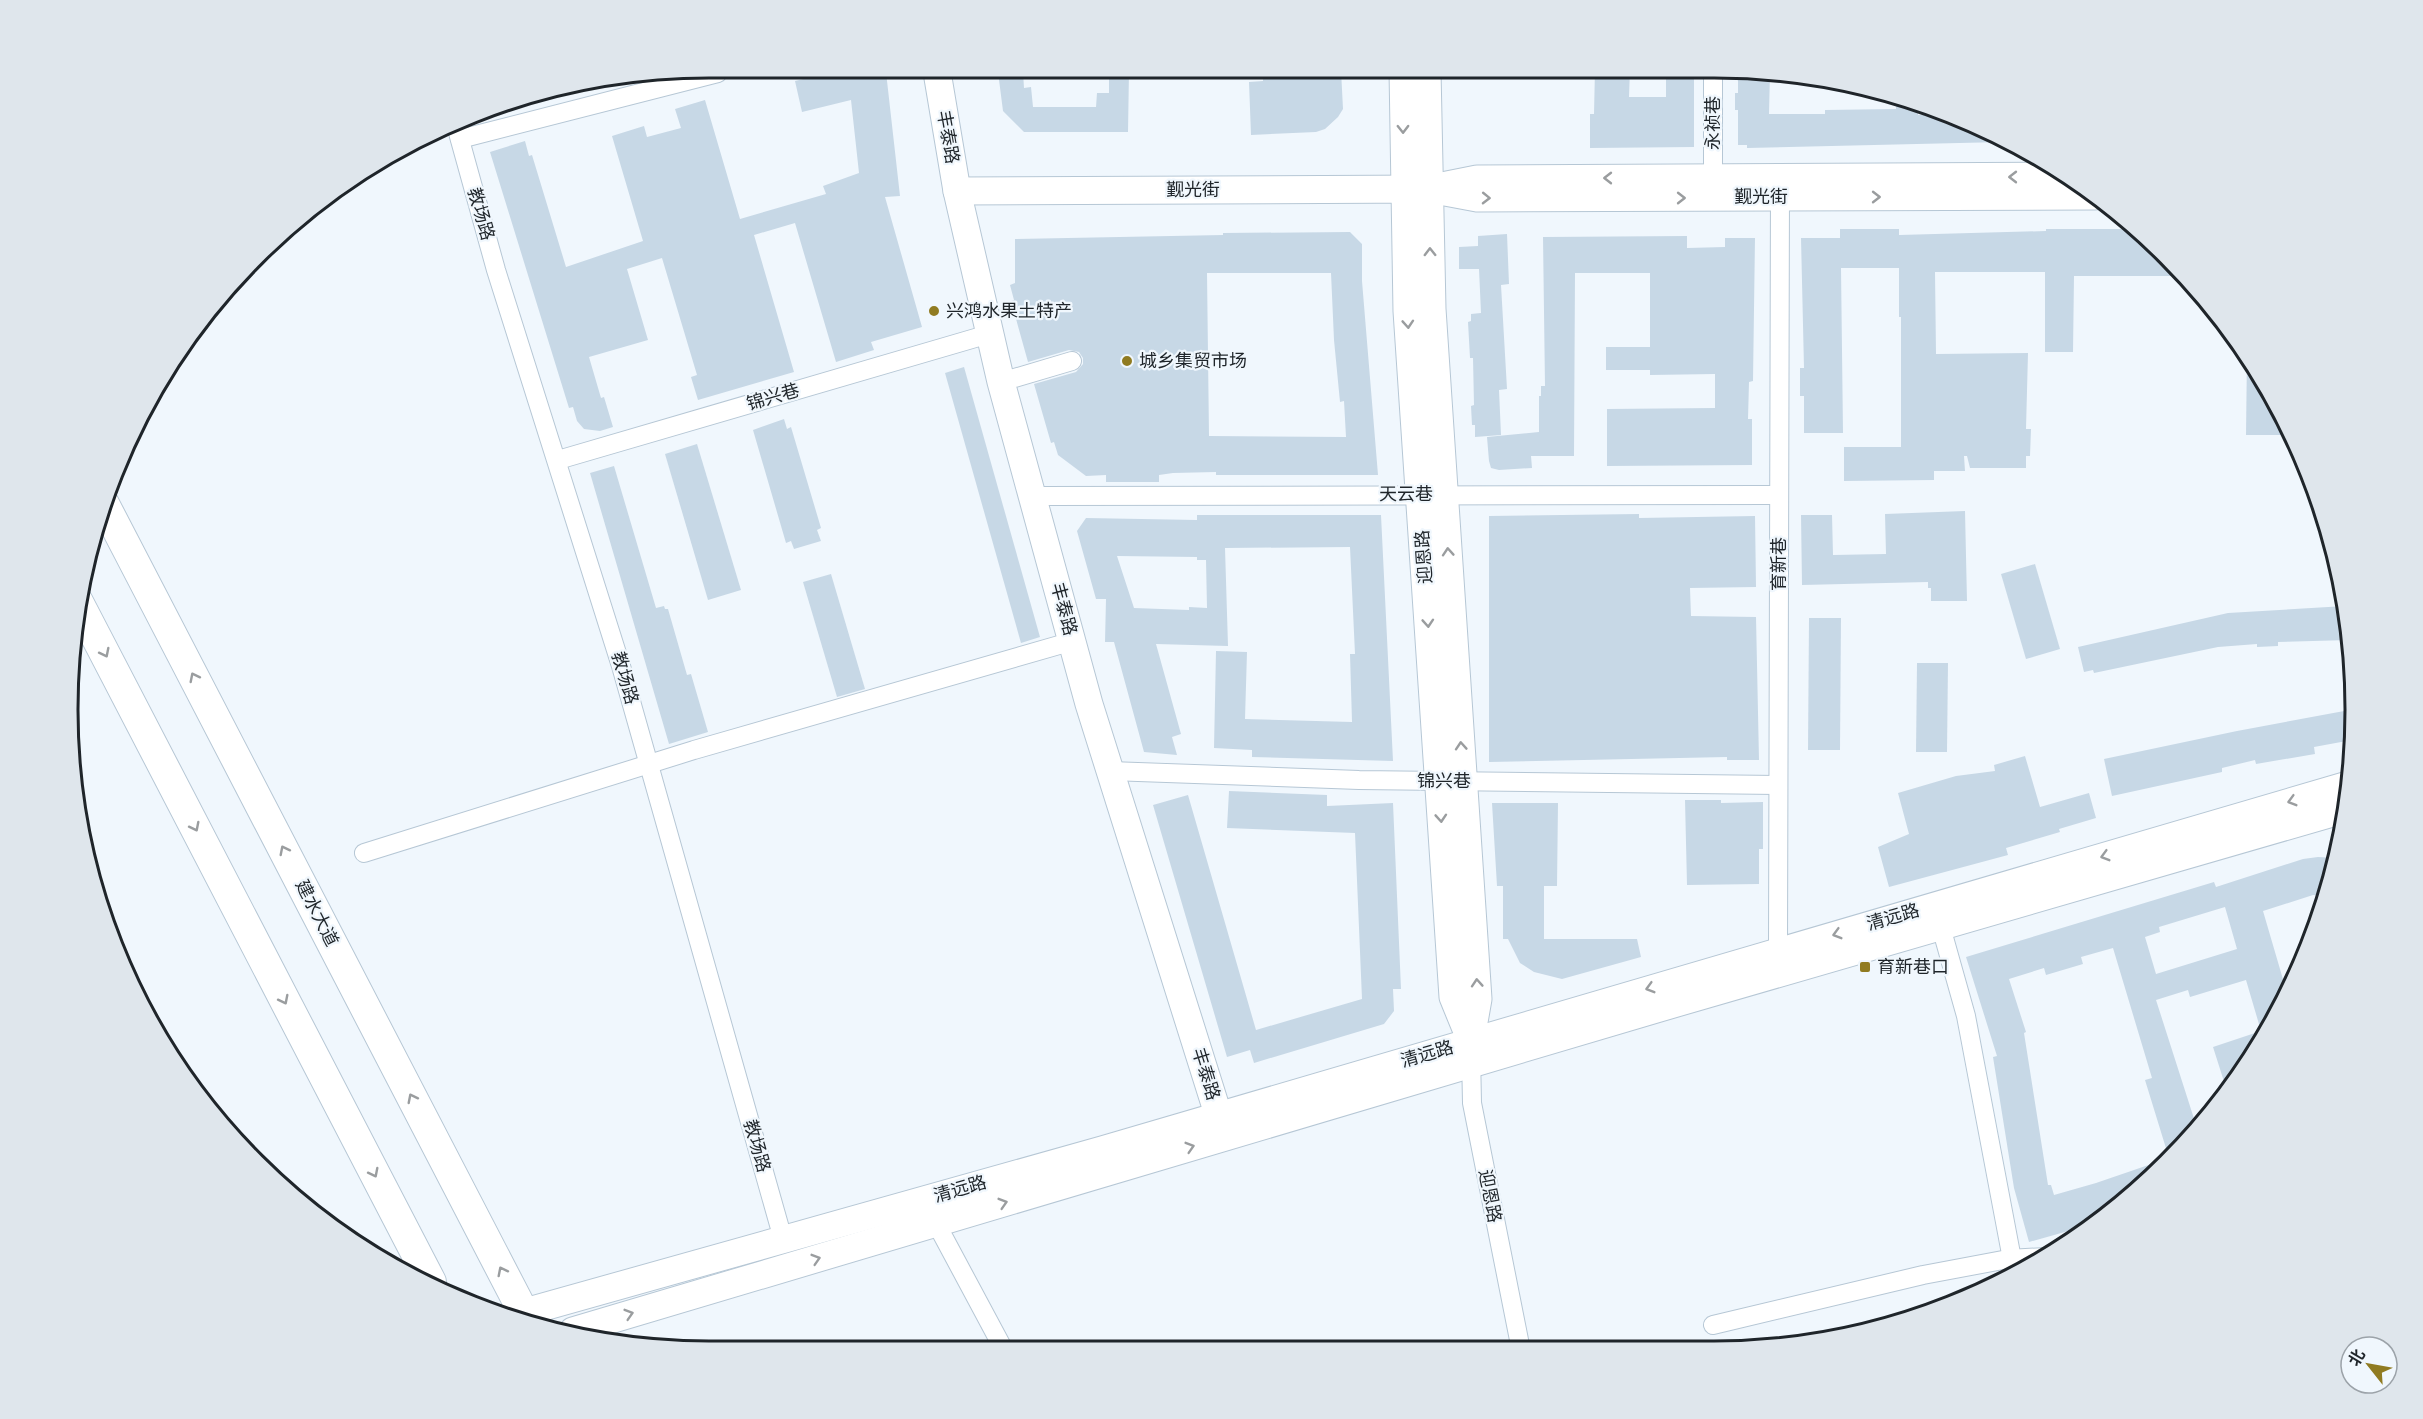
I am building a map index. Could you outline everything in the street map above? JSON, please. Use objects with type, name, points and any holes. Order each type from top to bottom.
[{"type":"main road","name":"建水大道","points":[[110,515],[515,1310]]},
{"type":"main road","points":[[85,615],[427,1274]]},
{"type":"street","points":[[461,129],[693,78]]},
{"type":"street","name":"丰泰路","points":[[938,78],[957,191],[1001,382],[1110,771],[1222,1126]]},
{"type":"street","name":"迎恩路","points":[[1403,78],[1432,309],[1432,494],[1451,781],[1478,999],[1471,1052],[1472,1103],[1519,1341]]},
{"type":"street","name":"迎恩路","points":[[1417,189],[1426,78]]},
{"type":"street","name":"永祯巷","points":[[1713,78],[1713,178]]},
{"type":"street","name":"教场路","points":[[457,131],[496,270],[618,654],[783,1239]]},
{"type":"street","name":"觐光街","points":[[957,191],[1417,189],[1478,198],[1780,187],[2045,173]]},
{"type":"street","name":"觐光街","points":[[1417,189],[1477,179],[1713,178],[1780,187],[2080,196]]},
{"type":"street","name":"育新巷","points":[[1778,951],[1780,187]]},
{"type":"street","name":"锦兴巷","points":[[558,460],[989,334]]},
{"type":"street","points":[[1001,382],[1072,361]]},
{"type":"street","name":"天云巷","points":[[1033,496],[1779,495]]},
{"type":"street","points":[[364,853],[649,765],[1073,641]]},
{"type":"street","name":"锦兴巷","points":[[1110,771],[1451,781],[1778,785]]},
{"type":"street","name":"清远路","points":[[1471,1052],[1778,951],[2340,787]]},
{"type":"street","name":"清远路","points":[[529,1314],[783,1239],[1222,1126],[1471,1052],[1941,927],[2337,812]]},
{"type":"street","points":[[1941,927],[1966,1016],[2012,1259]]},
{"type":"street","name":"清远路","points":[[583,1328],[936,1223],[1222,1126]]},
{"type":"street","points":[[936,1223],[999,1341]]},
{"type":"street","points":[[1713,1325],[1923,1275],[2025,1258]]},
{"type":"building","points":[[808,78],[887,78],[900,196],[885,197],[922,327],[871,342],[874,350],[836,362],[795,223],[754,235],[794,372],[698,400],[691,377],[697,375],[662,258],[627,269],[648,340],[589,357],[601,398],[604,397],[613,427],[600,431],[584,429],[577,421],[573,407],[569,408],[490,152],[525,141],[529,156],[532,155],[566,267],[643,241],[612,136],[644,126],[647,137],[681,128],[675,109],[705,100],[740,219],[826,194],[823,186],[859,173],[851,100],[802,112],[795,81]]},
{"type":"building","points":[[999,78],[1023,78],[1024,88],[1031,87],[1033,107],[1096,107],[1097,93],[1109,93],[1109,78],[1129,78],[1128,132],[1024,132],[1003,111]]},
{"type":"building","points":[[1263,78],[1341,78],[1343,109],[1325,129],[1316,132],[1251,135],[1249,82],[1263,81]]},
{"type":"building","points":[[1595,78],[1630,78],[1629,97],[1666,97],[1666,78],[1694,78],[1694,147],[1590,148],[1590,114],[1594,114]]},
{"type":"building","points":[[1738,79],[1770,80],[1769,114],[1825,114],[1825,110],[1896,109],[1896,106],[1955,126],[1991,142],[1747,148],[1747,145],[1738,145],[1738,110],[1735,110],[1735,93],[1738,93]]},
{"type":"building","points":[[1840,229],[1899,229],[1899,235],[2046,231],[2046,229],[2123,229],[2172,276],[2074,276],[2073,352],[2045,352],[2045,272],[1935,272],[1936,354],[2028,353],[2026,429],[2031,429],[2030,456],[2026,456],[2026,468],[1970,468],[1967,456],[1964,456],[1965,471],[1934,471],[1934,480],[1844,481],[1844,447],[1901,447],[1901,317],[1899,317],[1899,268],[1841,268],[1843,433],[1804,433],[1804,396],[1800,396],[1800,368],[1804,368],[1801,238],[1840,238]]},
{"type":"building","points":[[1350,232],[1362,244],[1362,281],[1378,475],[1173,473],[1159,475],[1159,482],[1106,482],[1106,475],[1086,476],[1058,455],[1054,442],[1051,443],[1034,384],[1076,372],[1083,364],[1083,358],[1079,352],[1069,350],[1028,362],[1011,301],[1014,300],[1010,285],[1015,283],[1015,239],[1223,235],[1223,233]],"holes":[[[1207,273],[1331,273],[1334,340],[1340,402],[1344,401],[1346,437],[1209,436]]]},
{"type":"building","points":[[1507,234],[1509,284],[1501,285],[1507,389],[1499,390],[1501,435],[1475,437],[1471,406],[1474,405],[1473,358],[1470,358],[1468,322],[1471,321],[1471,314],[1481,313],[1479,269],[1459,269],[1459,247],[1478,246],[1478,236]]},
{"type":"building","points":[[1687,236],[1687,248],[1725,247],[1725,238],[1755,238],[1753,381],[1749,382],[1748,419],[1752,419],[1752,465],[1607,466],[1607,409],[1715,408],[1715,374],[1650,375],[1650,370],[1606,370],[1606,347],[1650,347],[1650,273],[1575,273],[1574,456],[1531,456],[1532,468],[1499,470],[1491,468],[1487,437],[1539,432],[1539,396],[1541,396],[1541,386],[1545,386],[1543,237]]},
{"type":"building","points":[[964,367],[1040,637],[1021,643],[945,373]]},
{"type":"building","points":[[2247,372],[2282,435],[2246,435]]},
{"type":"building","points":[[784,419],[787,429],[791,427],[821,528],[817,530],[821,541],[794,549],[791,541],[786,543],[753,430]]},
{"type":"building","points":[[697,444],[741,590],[708,600],[665,454]]},
{"type":"building","points":[[614,466],[656,608],[664,606],[668,609],[687,675],[691,674],[708,732],[669,744],[590,473]]},
{"type":"building","points":[[1965,511],[1967,601],[1931,601],[1931,588],[1928,588],[1928,582],[1802,585],[1801,515],[1832,515],[1833,555],[1886,554],[1885,514]]},
{"type":"building","points":[[1639,514],[1639,518],[1755,516],[1756,587],[1690,588],[1691,616],[1756,617],[1759,760],[1727,760],[1727,757],[1489,762],[1489,516]]},
{"type":"building","points":[[1197,515],[1381,515],[1393,761],[1252,757],[1252,750],[1214,748],[1216,651],[1247,652],[1245,719],[1352,722],[1350,654],[1355,654],[1350,547],[1225,548],[1228,646],[1156,644],[1181,734],[1172,737],[1177,755],[1144,752],[1114,642],[1105,642],[1106,599],[1096,599],[1077,531],[1086,518],[1197,520]],"holes":[[[1117,556],[1197,557],[1197,560],[1206,560],[1207,608],[1189,607],[1189,610],[1134,608]]]},
{"type":"building","points":[[2035,564],[2060,649],[2026,659],[2001,574]]},
{"type":"building","points":[[831,574],[865,689],[837,697],[803,582]]},
{"type":"building","points":[[2337,607],[2341,640],[2278,642],[2278,646],[2257,647],[2257,644],[2218,647],[2094,673],[2093,670],[2084,672],[2078,647],[2228,613]]},
{"type":"building","points":[[1809,618],[1841,618],[1840,750],[1808,750]]},
{"type":"building","points":[[1917,663],[1948,663],[1947,752],[1916,752]]},
{"type":"building","points":[[2345,711],[2344,741],[2314,747],[2315,754],[2256,764],[2255,760],[2222,768],[2222,772],[2112,796],[2104,759]]},
{"type":"building","points":[[2025,756],[2040,807],[2089,793],[2096,818],[2059,829],[2060,832],[2006,848],[2008,855],[1889,887],[1878,847],[1909,834],[1898,793],[1956,776],[1995,771],[1994,765]]},
{"type":"building","points":[[1229,791],[1327,795],[1327,806],[1393,803],[1401,989],[1393,989],[1394,1011],[1384,1024],[1254,1063],[1250,1050],[1227,1057],[1153,805],[1188,795],[1256,1030],[1362,999],[1355,833],[1227,828]]},
{"type":"building","points":[[1685,800],[1721,800],[1721,803],[1763,802],[1763,849],[1759,849],[1759,884],[1687,885]]},
{"type":"building","points":[[1492,803],[1558,803],[1557,886],[1544,886],[1544,939],[1637,939],[1641,957],[1562,979],[1534,972],[1520,963],[1508,939],[1503,939],[1503,886],[1497,886]]},
{"type":"building","points":[[2327,857],[2316,895],[2263,911],[2284,981],[2259,1026],[2246,980],[2190,997],[2188,990],[2156,1000],[2194,1119],[2166,1149],[2145,1080],[2152,1078],[2113,948],[2081,957],[2083,964],[2046,975],[2044,968],[2009,979],[2026,1032],[2024,1033],[2048,1185],[2051,1185],[2054,1195],[2151,1164],[2098,1211],[2071,1230],[2029,1242],[2014,1188],[1993,1057],[1997,1056],[1966,957],[2214,882],[2216,887],[2303,859]],"holes":[[[2225,907],[2237,949],[2156,974],[2145,937],[2160,932],[2159,927]]]},
{"type":"building","points":[[2255,1033],[2224,1081],[2213,1047]]},
{"type":"place","name":"兴鸿水果土特产","points":[[934,311]]},
{"type":"place","name":"城乡集贸市场","points":[[1127,361]]},
{"type":"place","name":"育新巷口","points":[[1865,967]]}]
